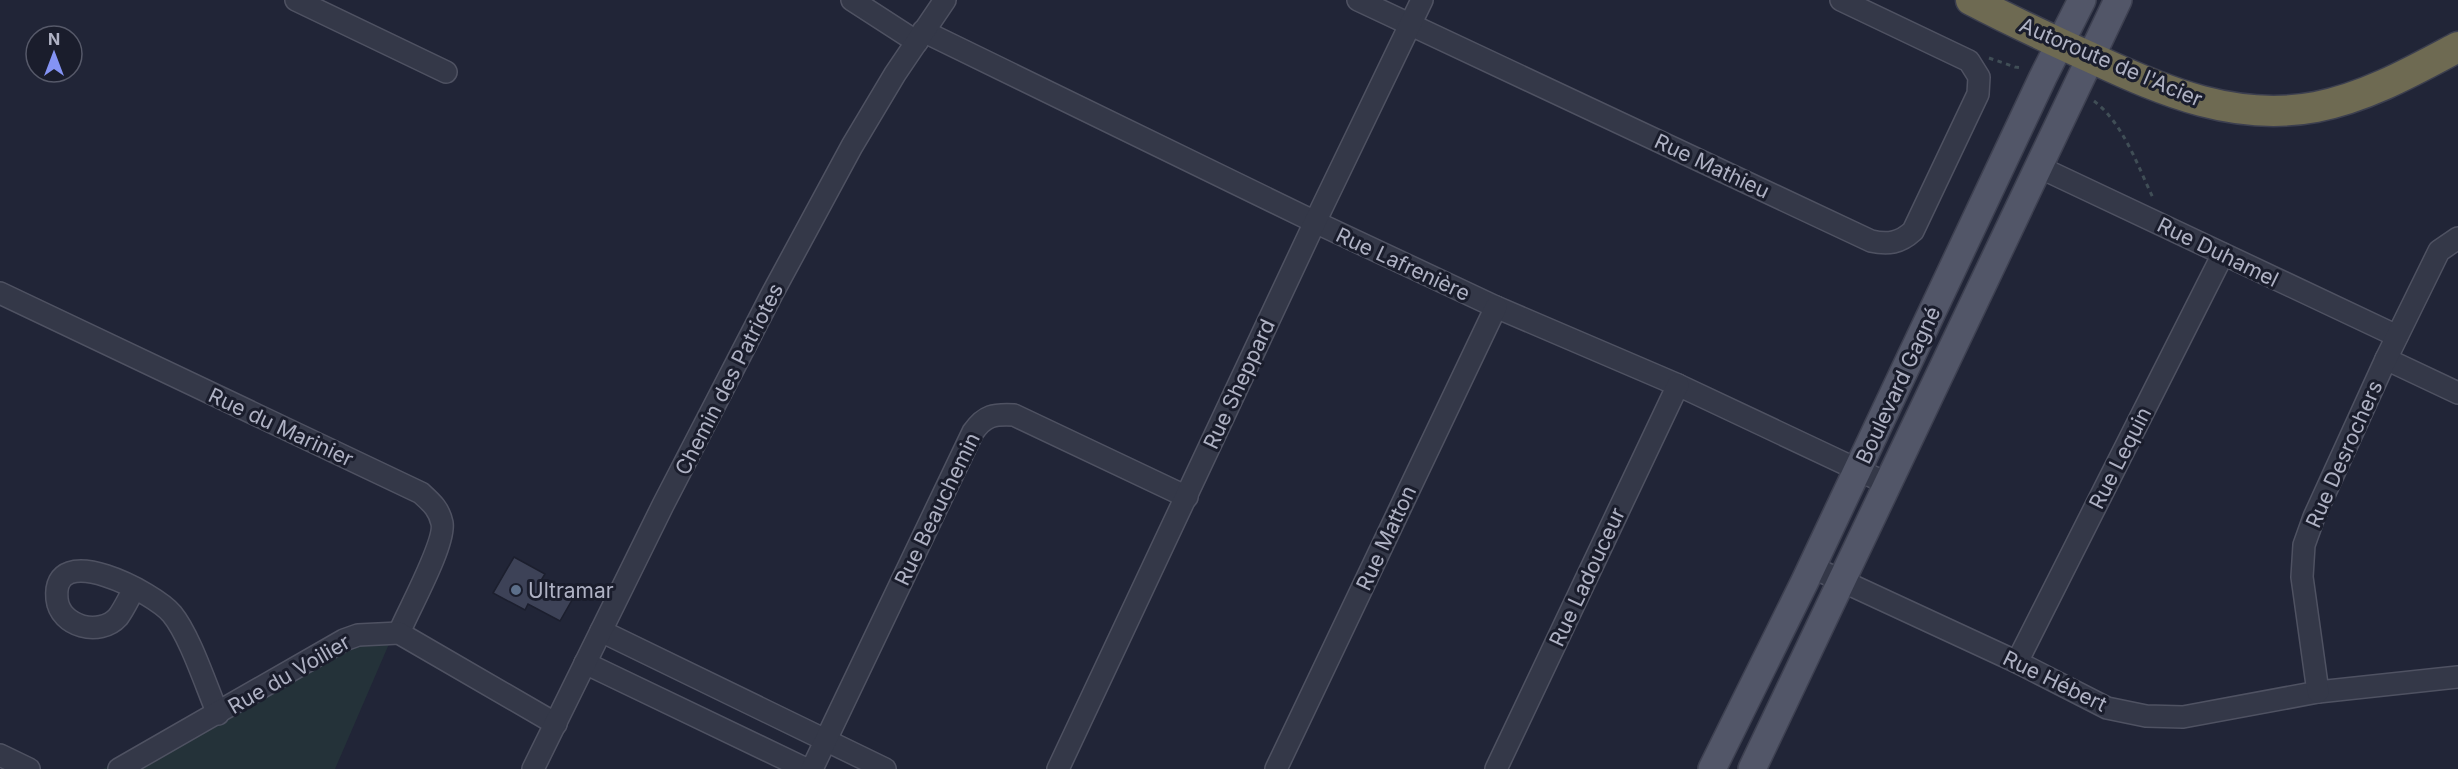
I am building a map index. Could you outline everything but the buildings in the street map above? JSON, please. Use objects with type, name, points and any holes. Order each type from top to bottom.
[{"type":"highway","name":"Autoroute de l'Acier","points":[[1971,0],[2090,58],[2190,99],[2234,110],[2279,111],[2316,107],[2359,95],[2458,47]]},
{"type":"main road","name":"Boulevard Gagné","points":[[1712,769],[1812,567],[2082,0]]},
{"type":"main road","name":"Boulevard Gagné","points":[[1752,769],[2118,0]]},
{"type":"street","points":[[296,0],[446,72]]},
{"type":"street","name":"Rue Lafrenière","points":[[852,0],[920,36],[1496,307],[1678,385],[1888,484]]},
{"type":"street","name":"Chemin des Patriotes","points":[[534,769],[668,495],[809,225],[852,146],[945,0]]},
{"type":"street","name":"Rue Mathieu","points":[[1358,0],[1861,236],[1880,243],[1898,242],[1913,231],[1978,94],[1979,77],[1969,61],[1841,0]]},
{"type":"street","name":"Rue Sheppard","points":[[1058,769],[1422,0]]},
{"type":"street","name":"Rue Duhamel","points":[[2039,168],[2397,336]]},
{"type":"street","name":"Rue Desrochers","points":[[2318,692],[2302,577],[2304,545],[2314,517],[2386,359],[2439,251],[2458,237]]},
{"type":"street","name":"Rue Lequin","points":[[2017,662],[2223,254]]},
{"type":"street","name":"Rue du Marinier","points":[[0,293],[422,494],[437,506],[443,526],[437,549],[399,633]]},
{"type":"street","name":"Rue Matton","points":[[1276,769],[1496,307]]},
{"type":"street","points":[[2386,359],[2458,393]]},
{"type":"street","name":"Rue Ladouceur","points":[[1496,769],[1678,385]]},
{"type":"street","name":"Rue Beauchemin","points":[[812,769],[973,432],[982,420],[998,414],[1014,415],[1187,497]]},
{"type":"street","name":"Rue Hébert","points":[[1812,567],[2017,662],[2107,708],[2146,716],[2183,717],[2318,692],[2458,677]]},
{"type":"street","points":[[134,589],[159,601],[172,613],[218,714]]},
{"type":"street","points":[[601,631],[885,769]]},
{"type":"street","points":[[399,633],[556,724]]},
{"type":"street","name":"Rue du Voilier","points":[[119,769],[344,640],[358,634],[399,633]]},
{"type":"street","points":[[585,663],[807,769]]},
{"type":"street","points":[[0,755],[29,769]]},
{"type":"path","points":[[1982,56],[2023,68]]},
{"type":"path","points":[[2095,101],[2116,125],[2157,206]]},
{"type":"shaded area","points":[[360,629],[395,630],[335,769],[103,769]]},
{"type":"place","name":"Ultramar","points":[[516,590]]}]
